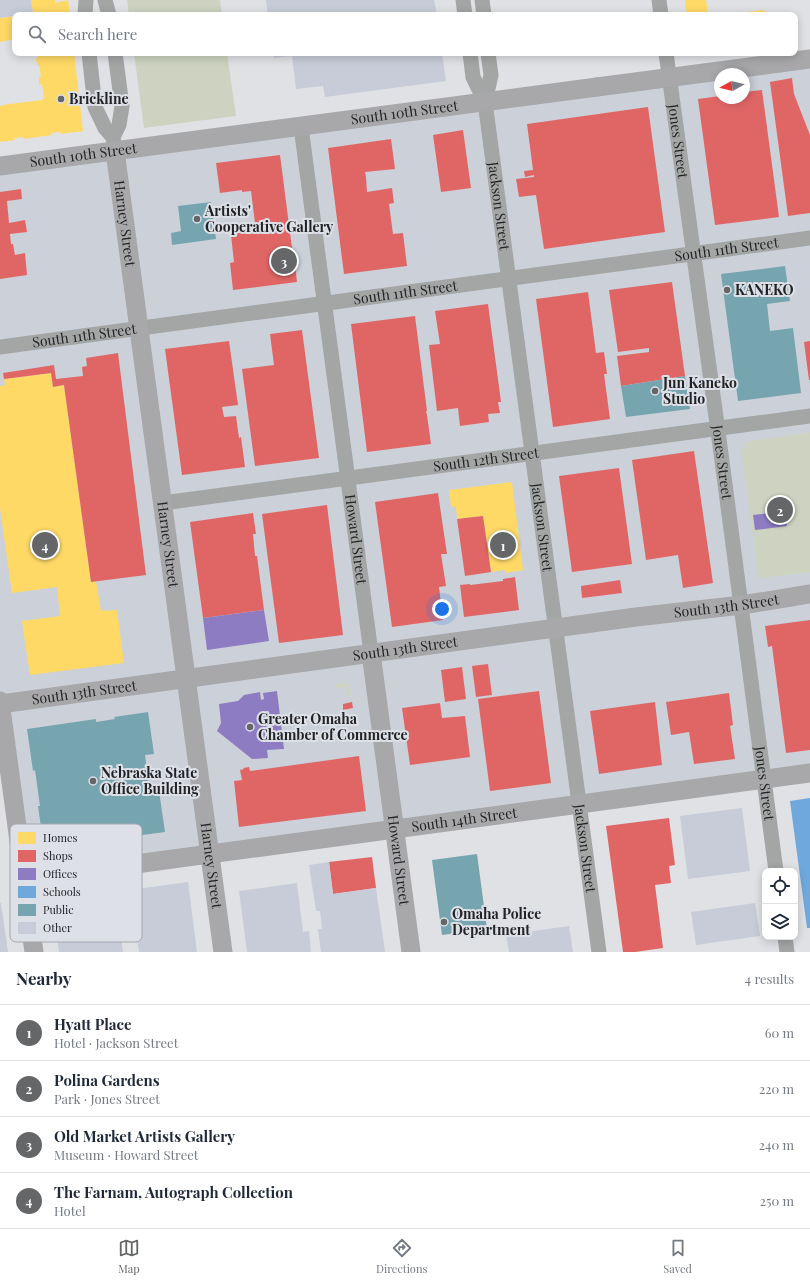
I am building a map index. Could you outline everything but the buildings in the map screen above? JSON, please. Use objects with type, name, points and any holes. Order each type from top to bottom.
[{"type":"main road","name":"South 10th Street","points":[[0,166],[114,144],[301,127],[810,59]]},
{"type":"main road","name":"Harney Street","points":[[114,144],[223,952]]},
{"type":"main road","name":"South 13th Street","points":[[0,703],[556,628],[742,605],[810,594]]},
{"type":"main road","name":"Howard Street","points":[[372,653],[411,952]]},
{"type":"main road","points":[[0,703],[16,824]]},
{"type":"main road","name":"South 14th Street","points":[[142,862],[810,773]]},
{"type":"main road","points":[[33,942],[34,952]]},
{"type":"street","points":[[85,12],[86,0]]},
{"type":"street","points":[[105,0],[108,12]]},
{"type":"street","points":[[463,0],[465,12]]},
{"type":"street","points":[[482,0],[484,12]]},
{"type":"street","points":[[659,0],[661,12]]},
{"type":"street","name":"Harney Street","points":[[89,56],[96,107],[114,144]]},
{"type":"street","name":"Harney Street","points":[[114,144],[122,106],[115,56]]},
{"type":"street","name":"Jackson Street","points":[[470,56],[473,77],[486,102]]},
{"type":"street","name":"Jackson Street","points":[[488,56],[491,75],[486,102],[599,952]]},
{"type":"street","name":"Jones Street","points":[[666,56],[742,605],[776,868]]},
{"type":"street","name":"Howard Street","points":[[301,127],[372,653]]},
{"type":"street","name":"South 11th Street","points":[[0,347],[810,238]]},
{"type":"street","name":"South 12th Street","points":[[163,503],[810,416]]},
{"type":"street","points":[[785,940],[787,952]]},
{"type":"shaded area","points":[[810,61],[810,773],[142,861],[142,824],[16,824],[0,701],[0,166],[714,73],[714,104],[750,104],[750,69]]},
{"type":"green space","points":[[127,0],[220,0],[222,12],[129,12]]},
{"type":"green space","points":[[134,56],[227,56],[236,116],[144,128]]},
{"type":"green space","points":[[810,432],[810,572],[759,578],[741,448],[745,448],[745,442]]},
{"type":"green space","points":[[348,683],[351,696],[347,696],[346,687],[336,688],[335,684]]},
{"type":"place","name":"Brickline","points":[[61,99]]},
{"type":"place","name":"Artists' Cooperative Gallery","points":[[197,219]]},
{"type":"place","name":"Old Market Artists Gallery","points":[[284,261]]},
{"type":"place","name":"KANEKO","points":[[727,290]]},
{"type":"place","name":"Jun Kaneko Studio","points":[[655,391]]},
{"type":"place","name":"Polina Gardens","points":[[780,510]]},
{"type":"place","name":"The Farnam, Autograph Collection","points":[[45,545]]},
{"type":"place","name":"Hyatt Place","points":[[503,545]]},
{"type":"place","name":"Greater Omaha Chamber of Commerce","points":[[250,727]]},
{"type":"place","name":"Nebraska State Office Building","points":[[93,781]]},
{"type":"place","name":"Omaha Police Department","points":[[444,922]]}]
